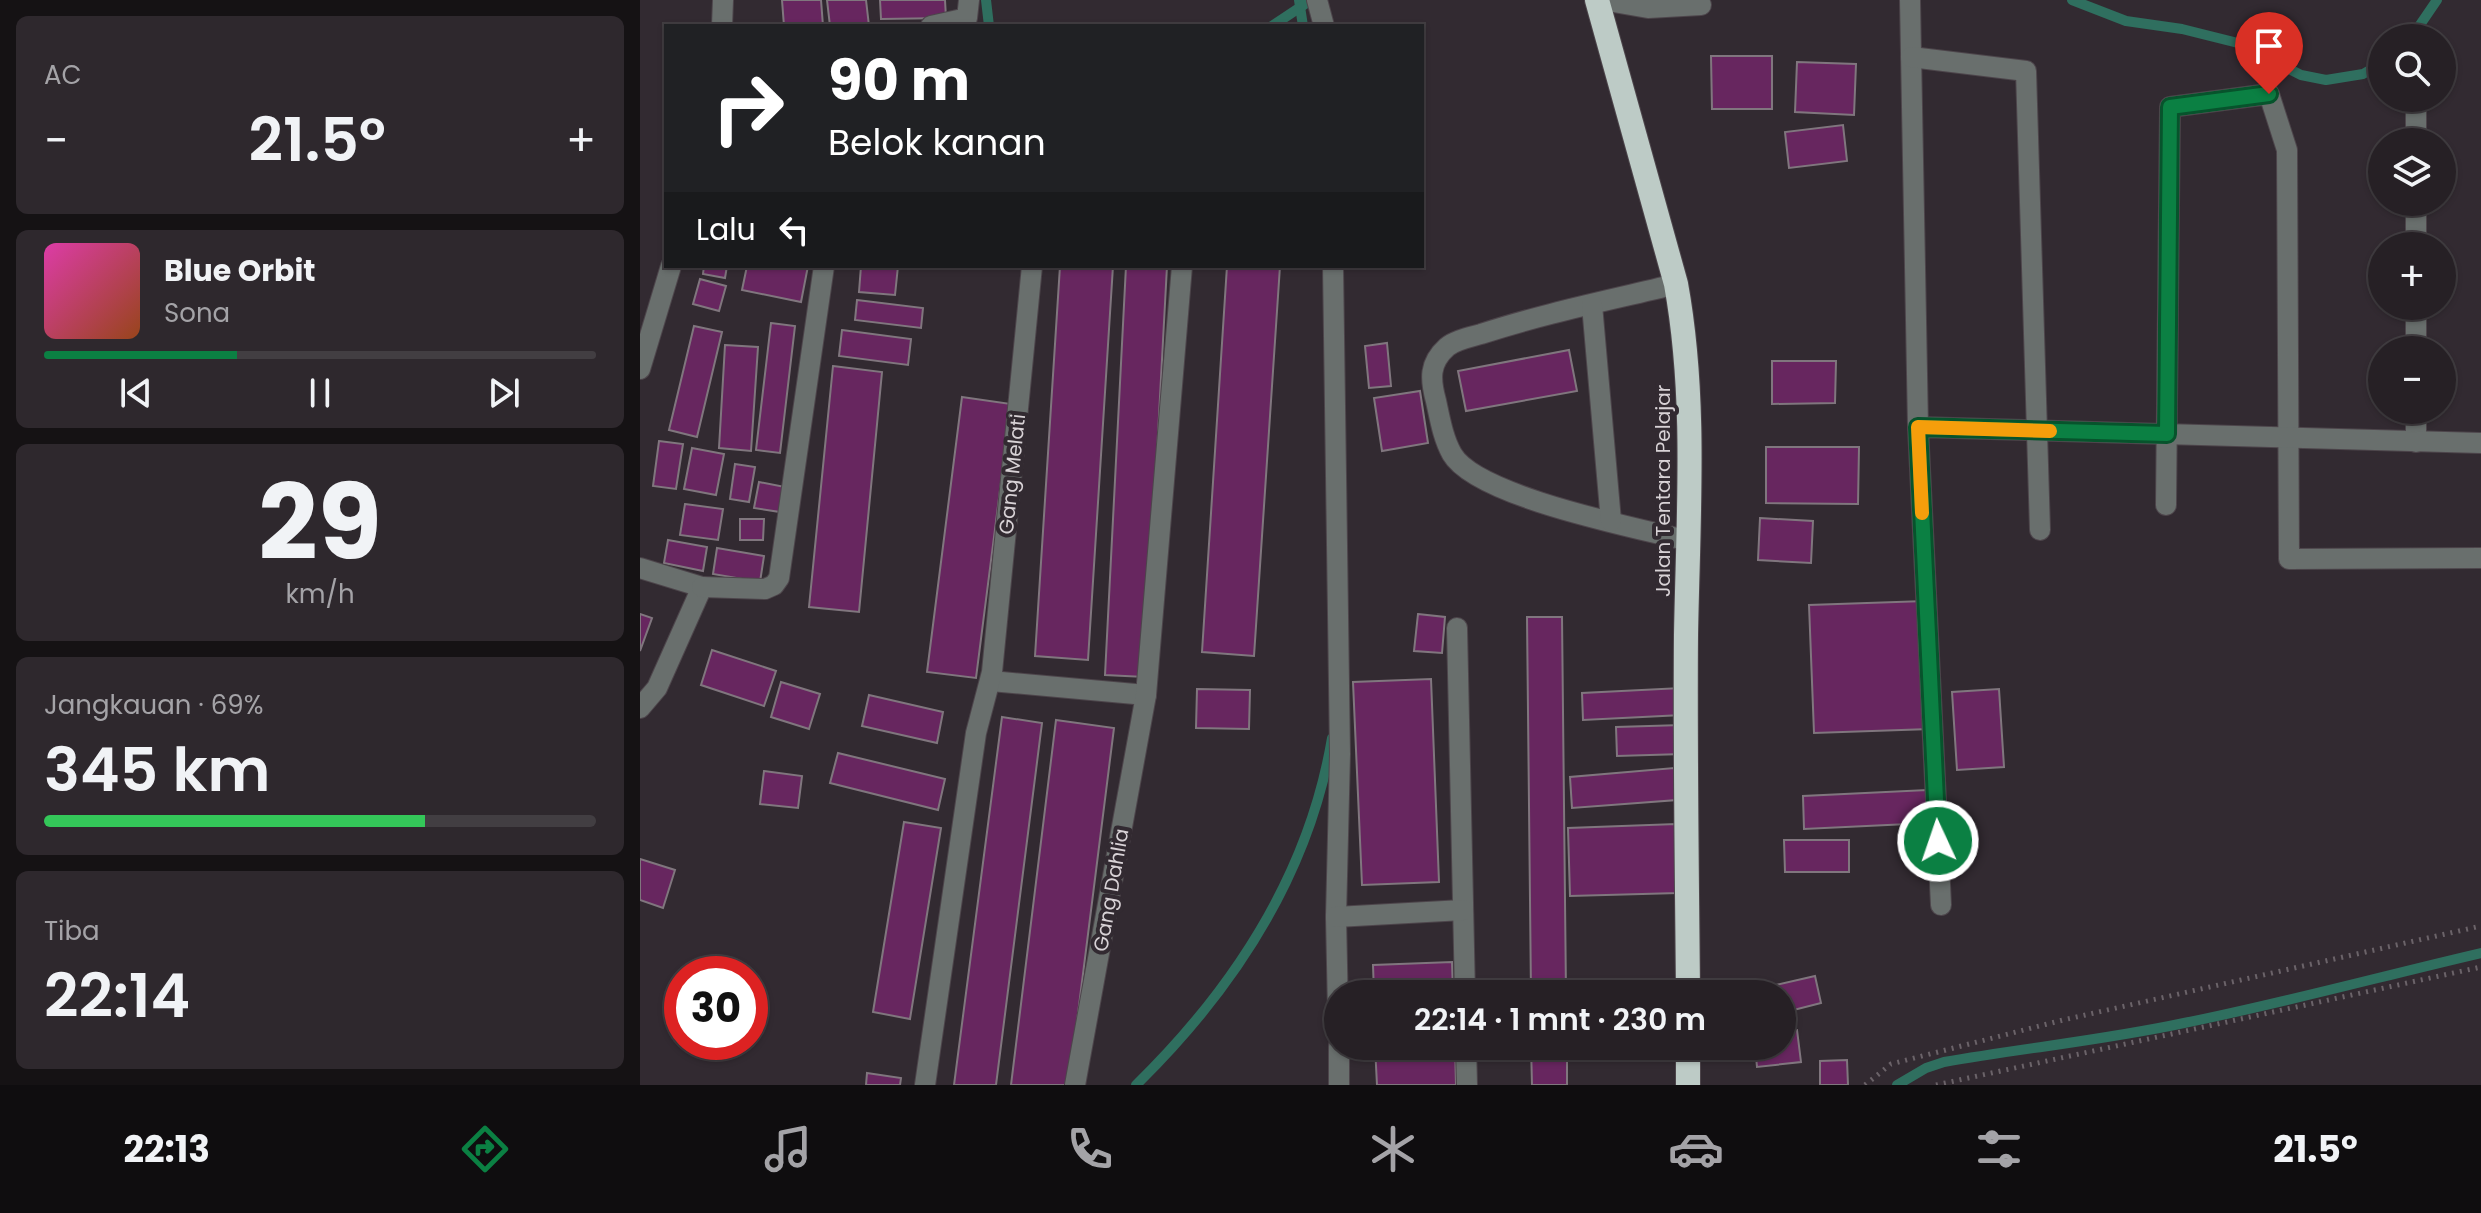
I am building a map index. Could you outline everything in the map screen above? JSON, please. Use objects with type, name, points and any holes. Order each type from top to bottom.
[{"type":"highway","name":"Jalan Tentara Pelajar","points":[[1599,0],[1676,284],[1684,328],[1689,541],[1686,636],[1688,980]]},
{"type":"highway","points":[[1688,1060],[1688,1085]]},
{"type":"street","points":[[722,24],[723,0]]},
{"type":"street","points":[[940,24],[967,18],[969,0]]},
{"type":"street","points":[[1317,0],[1323,24]]},
{"type":"street","points":[[1599,0],[1648,8],[1701,5]]},
{"type":"street","points":[[1910,0],[1918,427],[1941,905]]},
{"type":"street","points":[[1911,57],[2026,71],[2040,530]]},
{"type":"street","points":[[2166,505],[2170,107],[2269,94],[2287,150],[2286,438],[2289,559],[2481,558]]},
{"type":"street","points":[[640,369],[670,268]]},
{"type":"street","points":[[640,568],[702,587],[765,589],[774,585],[779,578],[824,268]]},
{"type":"street","name":"Gang Melati","points":[[925,1085],[976,733],[991,681],[1032,268]]},
{"type":"street","name":"Gang Dahlia","points":[[1075,1085],[1146,695],[1182,268]]},
{"type":"street","points":[[1333,268],[1340,754],[1337,980]]},
{"type":"street","points":[[1676,284],[1514,323],[1449,344],[1432,363],[1431,385],[1453,456],[1468,471],[1489,483],[1611,521],[1689,541]]},
{"type":"street","points":[[1592,305],[1611,521]]},
{"type":"street","points":[[2416,424],[2416,442]]},
{"type":"street","points":[[1918,427],[2481,443]]},
{"type":"street","points":[[640,708],[702,587]]},
{"type":"street","points":[[1457,628],[1465,980]]},
{"type":"street","points":[[991,681],[1146,695]]},
{"type":"street","points":[[1336,917],[1463,910]]},
{"type":"street","points":[[1339,1060],[1339,1085]]},
{"type":"street","points":[[1466,1060],[1467,1085]]},
{"type":"path","points":[[1865,1085],[1891,1064],[2063,1020],[2481,926]]},
{"type":"path","points":[[1936,1085],[2481,967]]},
{"type":"building","points":[[782,0],[821,0],[823,24],[784,24]]},
{"type":"building","points":[[827,0],[866,0],[869,24],[830,24]]},
{"type":"building","points":[[880,0],[945,0],[946,18],[881,19]]},
{"type":"building","points":[[1711,56],[1772,56],[1772,109],[1712,109]]},
{"type":"building","points":[[1797,62],[1856,64],[1854,115],[1795,112]]},
{"type":"building","points":[[1843,125],[1847,161],[1789,168],[1785,132]]},
{"type":"building","points":[[704,268],[727,268],[725,278],[703,274]]},
{"type":"building","points":[[747,268],[808,268],[801,302],[742,290]]},
{"type":"building","points":[[861,268],[898,268],[895,295],[859,292]]},
{"type":"building","points":[[1060,268],[1113,268],[1088,660],[1035,656]]},
{"type":"building","points":[[1126,268],[1167,268],[1145,677],[1105,675]]},
{"type":"building","points":[[1227,268],[1280,268],[1254,656],[1202,652]]},
{"type":"building","points":[[700,279],[726,286],[719,311],[693,304]]},
{"type":"building","points":[[857,300],[923,308],[921,328],[855,320]]},
{"type":"building","points":[[771,323],[795,326],[780,453],[756,450]]},
{"type":"building","points":[[694,326],[722,332],[697,437],[669,430]]},
{"type":"building","points":[[842,330],[911,339],[908,365],[839,356]]},
{"type":"building","points":[[1387,343],[1391,386],[1369,388],[1365,346]]},
{"type":"building","points":[[725,345],[758,347],[751,451],[719,448]]},
{"type":"building","points":[[1569,350],[1577,391],[1466,411],[1458,371]]},
{"type":"building","points":[[1772,361],[1836,361],[1835,403],[1772,404]]},
{"type":"building","points":[[833,366],[882,372],[859,612],[809,607]]},
{"type":"building","points":[[1420,391],[1428,443],[1382,451],[1374,398]]},
{"type":"building","points":[[962,397],[1011,404],[976,678],[927,672]]},
{"type":"building","points":[[659,441],[683,444],[676,489],[653,486]]},
{"type":"building","points":[[1766,447],[1859,447],[1858,504],[1766,503]]},
{"type":"building","points":[[692,448],[724,454],[716,495],[684,489]]},
{"type":"building","points":[[735,464],[755,467],[749,502],[730,499]]},
{"type":"building","points":[[759,482],[785,487],[780,512],[754,508]]},
{"type":"building","points":[[685,504],[723,509],[718,540],[680,535]]},
{"type":"building","points":[[1760,518],[1813,521],[1811,563],[1758,560]]},
{"type":"building","points":[[740,519],[764,519],[763,540],[740,540]]},
{"type":"building","points":[[668,540],[707,547],[703,571],[664,563]]},
{"type":"building","points":[[717,548],[764,556],[760,582],[713,574]]},
{"type":"building","points":[[1925,601],[1930,729],[1814,733],[1809,605]]},
{"type":"building","points":[[640,614],[652,618],[640,651]]},
{"type":"building","points":[[1418,614],[1445,617],[1442,653],[1414,651]]},
{"type":"building","points":[[1527,617],[1562,617],[1566,980],[1531,980]]},
{"type":"building","points":[[712,650],[776,671],[764,706],[701,685]]},
{"type":"building","points":[[1431,679],[1439,882],[1362,885],[1353,682]]},
{"type":"building","points":[[781,682],[820,694],[809,729],[771,717]]},
{"type":"building","points":[[1681,688],[1682,715],[1583,720],[1582,693]]},
{"type":"building","points":[[1197,689],[1250,690],[1249,729],[1196,728]]},
{"type":"building","points":[[1999,689],[2004,767],[1957,770],[1952,692]]},
{"type":"building","points":[[869,695],[943,712],[937,743],[862,726]]},
{"type":"building","points":[[1002,717],[1042,723],[996,1085],[954,1085]]},
{"type":"building","points":[[1056,720],[1114,728],[1069,1085],[1011,1085]]},
{"type":"building","points":[[1682,725],[1683,754],[1617,756],[1616,727]]},
{"type":"building","points":[[838,753],[945,779],[938,810],[830,783]]},
{"type":"building","points":[[1674,768],[1677,800],[1572,808],[1570,777]]},
{"type":"building","points":[[764,771],[802,776],[798,808],[760,804]]},
{"type":"building","points":[[1927,790],[1929,823],[1804,829],[1803,796]]},
{"type":"building","points":[[904,822],[941,828],[910,1019],[873,1012]]},
{"type":"building","points":[[1676,824],[1678,893],[1570,896],[1568,828]]},
{"type":"building","points":[[1784,840],[1849,840],[1849,872],[1785,872]]},
{"type":"building","points":[[640,859],[675,870],[663,908],[640,900]]},
{"type":"building","points":[[1452,962],[1453,980],[1374,980],[1373,965]]},
{"type":"building","points":[[1815,976],[1821,1003],[1796,1009],[1796,980]]},
{"type":"building","points":[[1796,1030],[1801,1062],[1757,1067],[1756,1060],[1796,1060]]},
{"type":"building","points":[[1376,1060],[1455,1060],[1456,1085],[1377,1085]]},
{"type":"building","points":[[1531,1060],[1567,1060],[1567,1085],[1532,1085]]},
{"type":"building","points":[[1847,1060],[1848,1085],[1820,1085],[1820,1061]]},
{"type":"building","points":[[867,1073],[901,1078],[900,1085],[866,1085]]},
{"type":"waterway","points":[[986,0],[989,24]]},
{"type":"waterway","points":[[1299,0],[1303,24]]},
{"type":"waterway","points":[[1275,24],[1311,0]]},
{"type":"waterway","points":[[2072,0],[2126,21],[2182,29],[2238,43],[2301,75],[2326,80],[2368,71]]},
{"type":"waterway","points":[[2421,24],[2437,0]]},
{"type":"waterway","points":[[1136,1085],[1205,1010],[1262,927],[1286,883],[1305,837],[1321,788],[1332,738]]},
{"type":"waterway","points":[[1897,1085],[1926,1068],[1944,1062],[2184,1023],[2481,953]]},
{"type":"slow traffic","points":[[1922,513],[1918,427],[2050,431]]},
{"type":"route","points":[[1938,841],[1918,427],[2167,434],[2170,107],[2269,94]]}]
